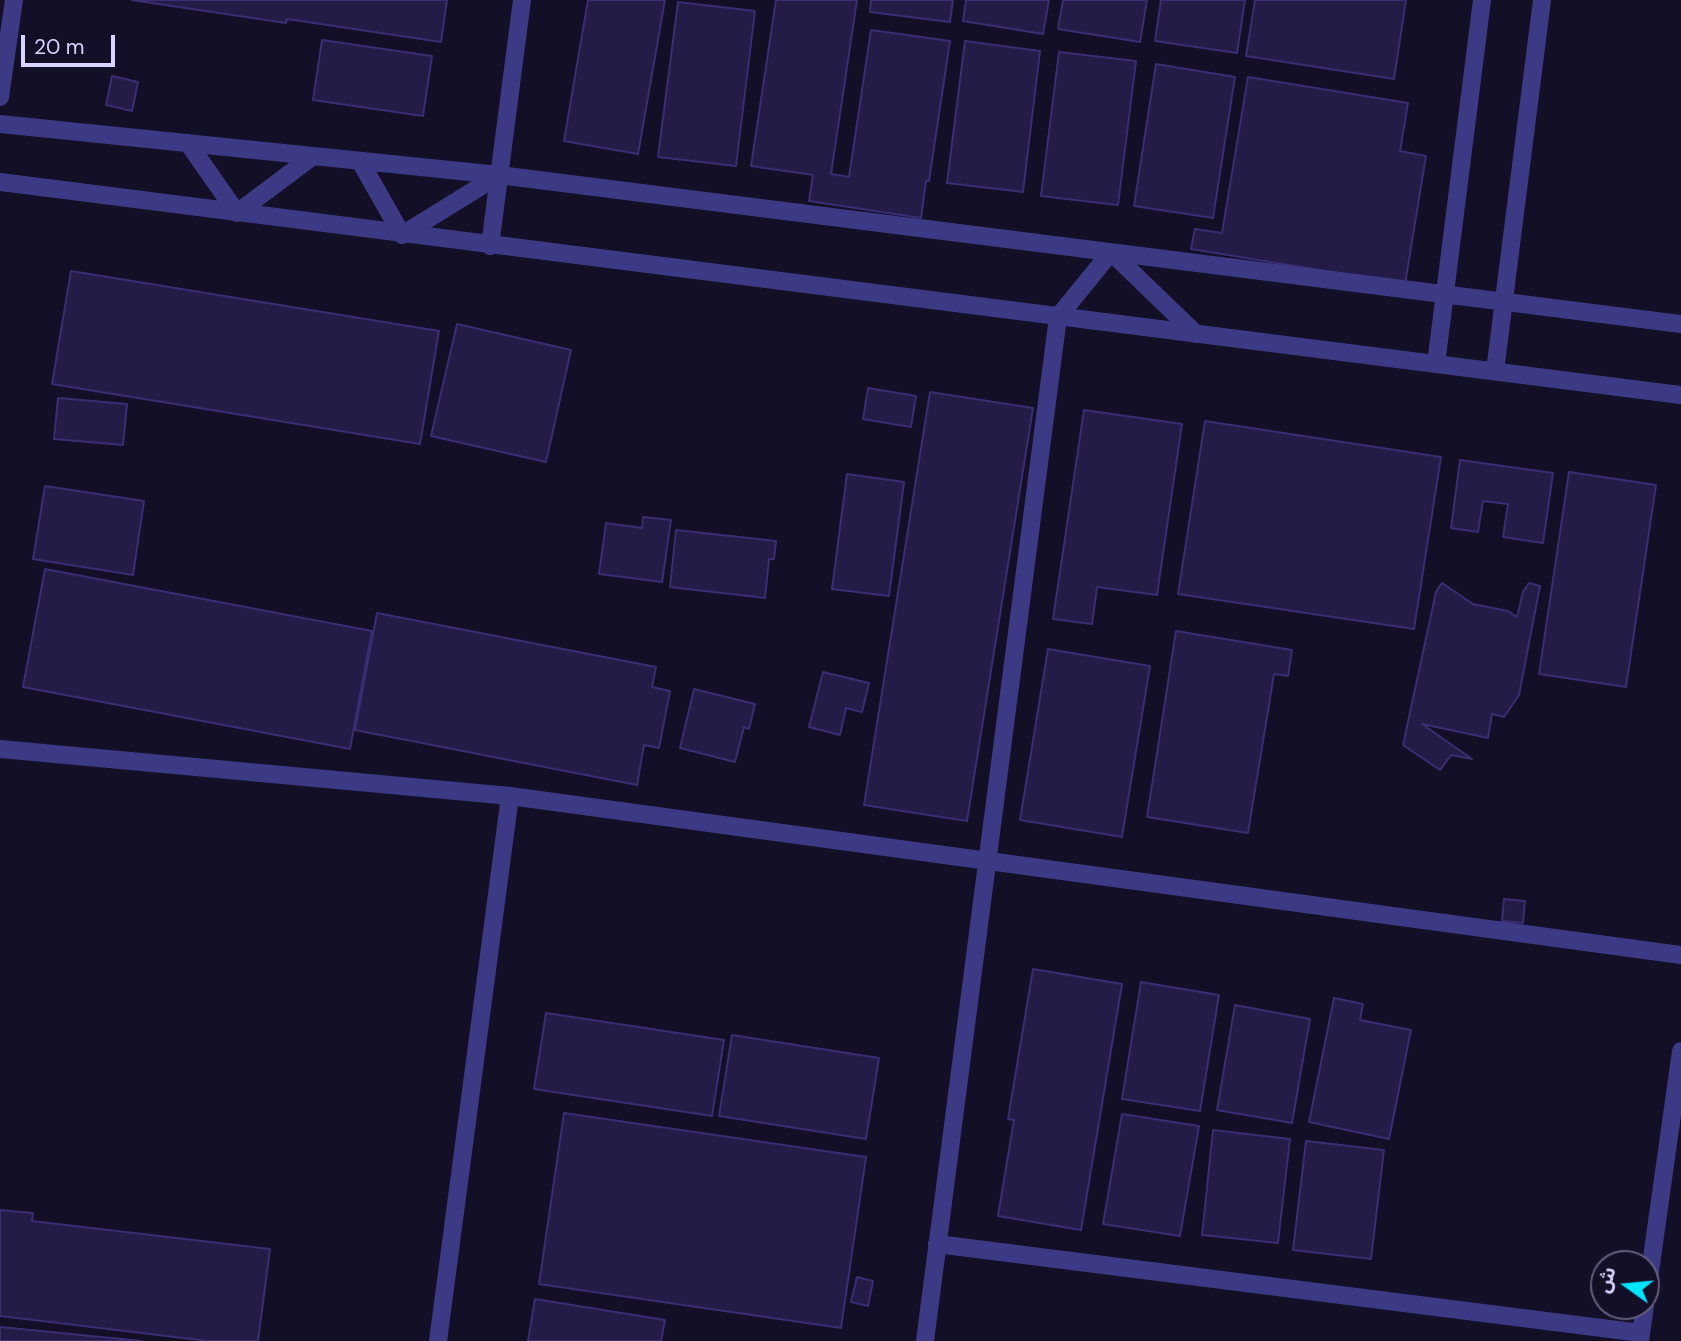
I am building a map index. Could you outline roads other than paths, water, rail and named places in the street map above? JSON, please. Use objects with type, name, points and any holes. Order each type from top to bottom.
[{"type":"street","points":[[0,97],[14,0]]},
{"type":"street","points":[[490,246],[522,0]]},
{"type":"street","points":[[1436,364],[1482,0]]},
{"type":"street","points":[[1495,371],[1542,0]]},
{"type":"street","points":[[0,124],[499,175],[1681,324]]},
{"type":"street","points":[[188,143],[237,213]]},
{"type":"street","points":[[237,213],[313,156]]},
{"type":"street","points":[[360,161],[402,234]]},
{"type":"street","points":[[402,234],[499,175]]},
{"type":"street","points":[[0,182],[1681,395]]},
{"type":"street","points":[[925,1341],[1058,317],[1111,252]]},
{"type":"street","points":[[1111,252],[1196,334]]},
{"type":"street","points":[[0,748],[510,796],[1681,955]]},
{"type":"street","points":[[438,1341],[510,796]]},
{"type":"street","points":[[1653,1250],[1681,1051]]},
{"type":"street","points":[[937,1244],[1641,1337]]}]
